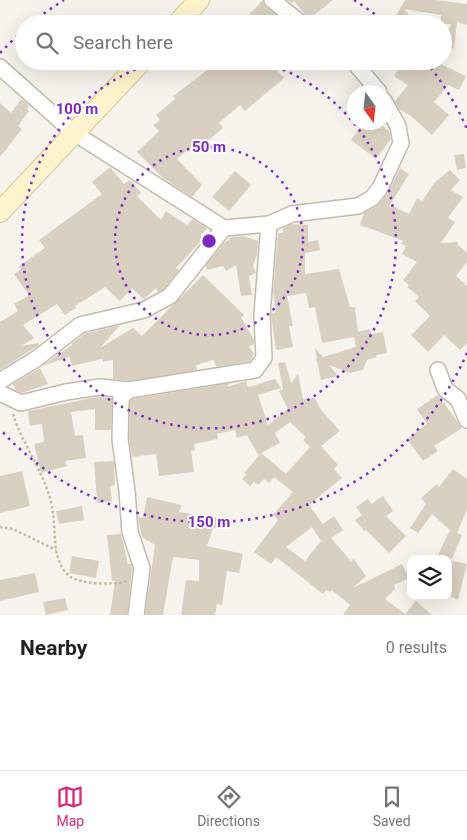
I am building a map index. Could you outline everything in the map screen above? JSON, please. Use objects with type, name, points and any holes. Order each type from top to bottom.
[{"type":"main road","points":[[185,15],[199,0]]},
{"type":"main road","points":[[0,212],[134,70]]},
{"type":"street","points":[[272,0],[291,15]]},
{"type":"street","points":[[0,67],[74,133],[224,228],[269,224],[292,214],[358,206],[372,198],[380,188],[402,142],[398,126],[392,115]]},
{"type":"street","points":[[361,70],[373,85]]},
{"type":"street","points":[[4,396],[21,403],[66,392],[100,388],[129,390],[255,370],[264,358],[262,315],[269,224]]},
{"type":"street","points":[[0,381],[36,359],[80,325],[130,314],[161,303],[170,296],[224,228]]},
{"type":"street","points":[[438,370],[445,389],[458,399],[467,420]]},
{"type":"street","points":[[129,390],[121,398],[120,439],[130,532],[142,568],[136,615]]},
{"type":"path","points":[[4,396],[43,482],[54,514],[56,550],[60,566],[70,577],[110,584],[119,584],[129,580],[142,568]]},
{"type":"path","points":[[0,527],[12,529],[56,550]]},
{"type":"building","points":[[263,0],[266,7],[276,15],[249,15]]},
{"type":"building","points":[[287,0],[333,0],[314,15],[306,15],[294,1],[291,3]]},
{"type":"building","points":[[405,0],[436,0],[467,4],[467,25],[457,22],[454,49],[452,48],[452,15],[404,9],[410,15],[396,15]]},
{"type":"building","points":[[207,70],[277,70],[284,78],[245,111],[240,105],[219,123],[223,128],[204,144],[200,139],[177,159],[202,185],[192,197],[163,178],[137,152],[159,131],[153,125],[160,120],[156,115],[175,99],[173,96]]},
{"type":"building","points":[[398,70],[452,70],[466,76],[459,90],[448,85],[434,102],[449,115],[432,135],[411,116],[399,109],[395,101],[408,85],[394,76]]},
{"type":"building","points":[[21,99],[29,105],[27,109],[29,111],[18,126],[22,129],[0,157],[0,103],[11,113]]},
{"type":"building","points":[[358,130],[388,130],[391,139],[376,159],[351,140]]},
{"type":"building","points":[[464,154],[466,168],[457,170],[454,155]]},
{"type":"building","points":[[110,167],[124,184],[130,180],[141,193],[137,196],[161,220],[166,211],[187,225],[192,219],[207,228],[201,235],[203,239],[176,268],[179,270],[164,289],[158,292],[156,288],[144,299],[132,288],[120,301],[105,287],[75,306],[76,308],[65,315],[57,304],[23,325],[34,338],[21,346],[38,343],[39,345],[0,370],[0,322],[18,311],[14,304],[29,295],[14,274],[21,269],[19,266],[45,248],[39,240],[102,194],[92,182]]},
{"type":"building","points":[[400,168],[409,174],[390,205],[409,214],[417,198],[422,201],[435,182],[450,170],[460,180],[451,190],[463,197],[448,218],[455,222],[441,243],[458,242],[458,245],[467,253],[467,262],[456,276],[467,286],[467,343],[460,350],[444,335],[428,352],[411,335],[430,316],[415,301],[419,297],[407,287],[409,285],[403,280],[417,262],[402,254],[406,246],[401,244],[403,241],[360,225],[364,213],[377,206],[387,194]]},
{"type":"building","points":[[235,171],[251,185],[229,211],[212,197]]},
{"type":"building","points":[[292,224],[308,225],[308,242],[318,240],[320,250],[305,253],[305,274],[339,269],[350,307],[355,307],[358,332],[370,329],[371,334],[383,332],[387,353],[376,355],[377,357],[367,360],[363,370],[350,373],[329,365],[338,376],[321,380],[317,361],[315,360],[317,359],[315,348],[323,357],[356,347],[354,337],[322,343],[315,307],[309,308],[306,293],[287,296],[293,326],[289,326],[293,347],[276,350],[271,315],[272,311],[273,314],[276,311],[273,293],[278,233],[283,233],[283,228]]},
{"type":"building","points":[[243,236],[258,241],[257,254],[253,266],[256,273],[249,276],[252,295],[241,296],[236,265],[226,271],[223,266],[207,270],[206,265],[224,243],[232,237]]},
{"type":"building","points":[[203,275],[244,315],[241,317],[254,340],[254,344],[249,347],[254,353],[250,361],[217,367],[213,360],[196,365],[197,370],[129,381],[113,379],[113,360],[103,362],[102,359],[72,366],[69,357],[42,366],[84,334],[120,325],[100,348],[133,328],[142,336]]},
{"type":"building","points":[[285,362],[291,383],[298,374],[303,399],[315,398],[321,410],[340,431],[321,446],[338,465],[334,469],[342,478],[309,505],[323,524],[334,516],[343,530],[331,538],[351,561],[354,559],[366,576],[353,588],[402,564],[407,574],[407,579],[394,585],[395,589],[385,599],[405,614],[416,601],[432,615],[343,615],[350,605],[332,590],[330,592],[326,590],[323,594],[276,557],[271,564],[254,552],[278,520],[273,515],[293,492],[274,477],[269,483],[264,479],[258,485],[254,482],[250,486],[242,479],[246,475],[244,473],[261,453],[258,455],[247,435],[237,438],[235,430],[217,434],[218,439],[194,444],[195,450],[191,451],[194,472],[159,476],[156,454],[132,457],[129,438],[130,401],[133,399],[230,383],[227,387],[246,381],[248,387],[275,379],[281,388],[258,395],[268,425],[288,409],[279,391],[283,389],[278,363]],"holes":[[[290,422],[306,437],[303,440],[310,447],[286,474],[261,453],[280,443],[275,433]],[[312,527],[321,541],[305,561],[286,547]]]},
{"type":"building","points":[[40,368],[48,384],[22,393],[16,390],[13,384]]},
{"type":"building","points":[[438,395],[462,428],[434,446],[438,451],[423,461],[407,439],[427,424],[417,409]]},
{"type":"building","points":[[97,397],[112,398],[111,430],[95,430],[95,409],[71,412],[75,436],[83,435],[86,458],[65,461],[67,466],[41,473],[34,444],[44,442],[42,424],[30,426],[28,411]]},
{"type":"building","points":[[114,461],[115,485],[110,486],[112,501],[97,503],[94,462]]},
{"type":"building","points":[[453,469],[467,479],[467,509],[457,533],[462,535],[452,559],[452,555],[438,555],[450,530],[432,514],[418,533],[410,528],[426,504],[421,498],[437,484],[439,487]]},
{"type":"building","points":[[22,471],[30,506],[0,513],[0,476]]},
{"type":"building","points":[[383,496],[393,511],[386,516],[406,536],[389,553],[366,530],[364,531],[355,520],[362,515],[356,507],[368,499],[371,504]]},
{"type":"building","points":[[147,497],[182,505],[179,512],[218,518],[216,528],[213,528],[207,546],[243,554],[239,573],[227,571],[222,605],[217,604],[215,615],[181,615],[186,580],[199,581],[199,560],[173,557],[163,615],[145,615],[155,545],[142,537],[138,517],[143,518]]},
{"type":"building","points":[[82,506],[84,520],[59,524],[56,511]]},
{"type":"building","points":[[121,534],[128,564],[131,564],[132,569],[127,615],[110,615],[115,581],[112,581],[107,535]]},
{"type":"building","points":[[72,556],[99,561],[96,578],[69,573]]},
{"type":"building","points":[[452,561],[467,564],[458,600],[452,597]]},
{"type":"building","points":[[35,573],[39,592],[0,601],[0,580]]},
{"type":"building","points":[[65,598],[68,610],[46,615],[43,602]]}]
